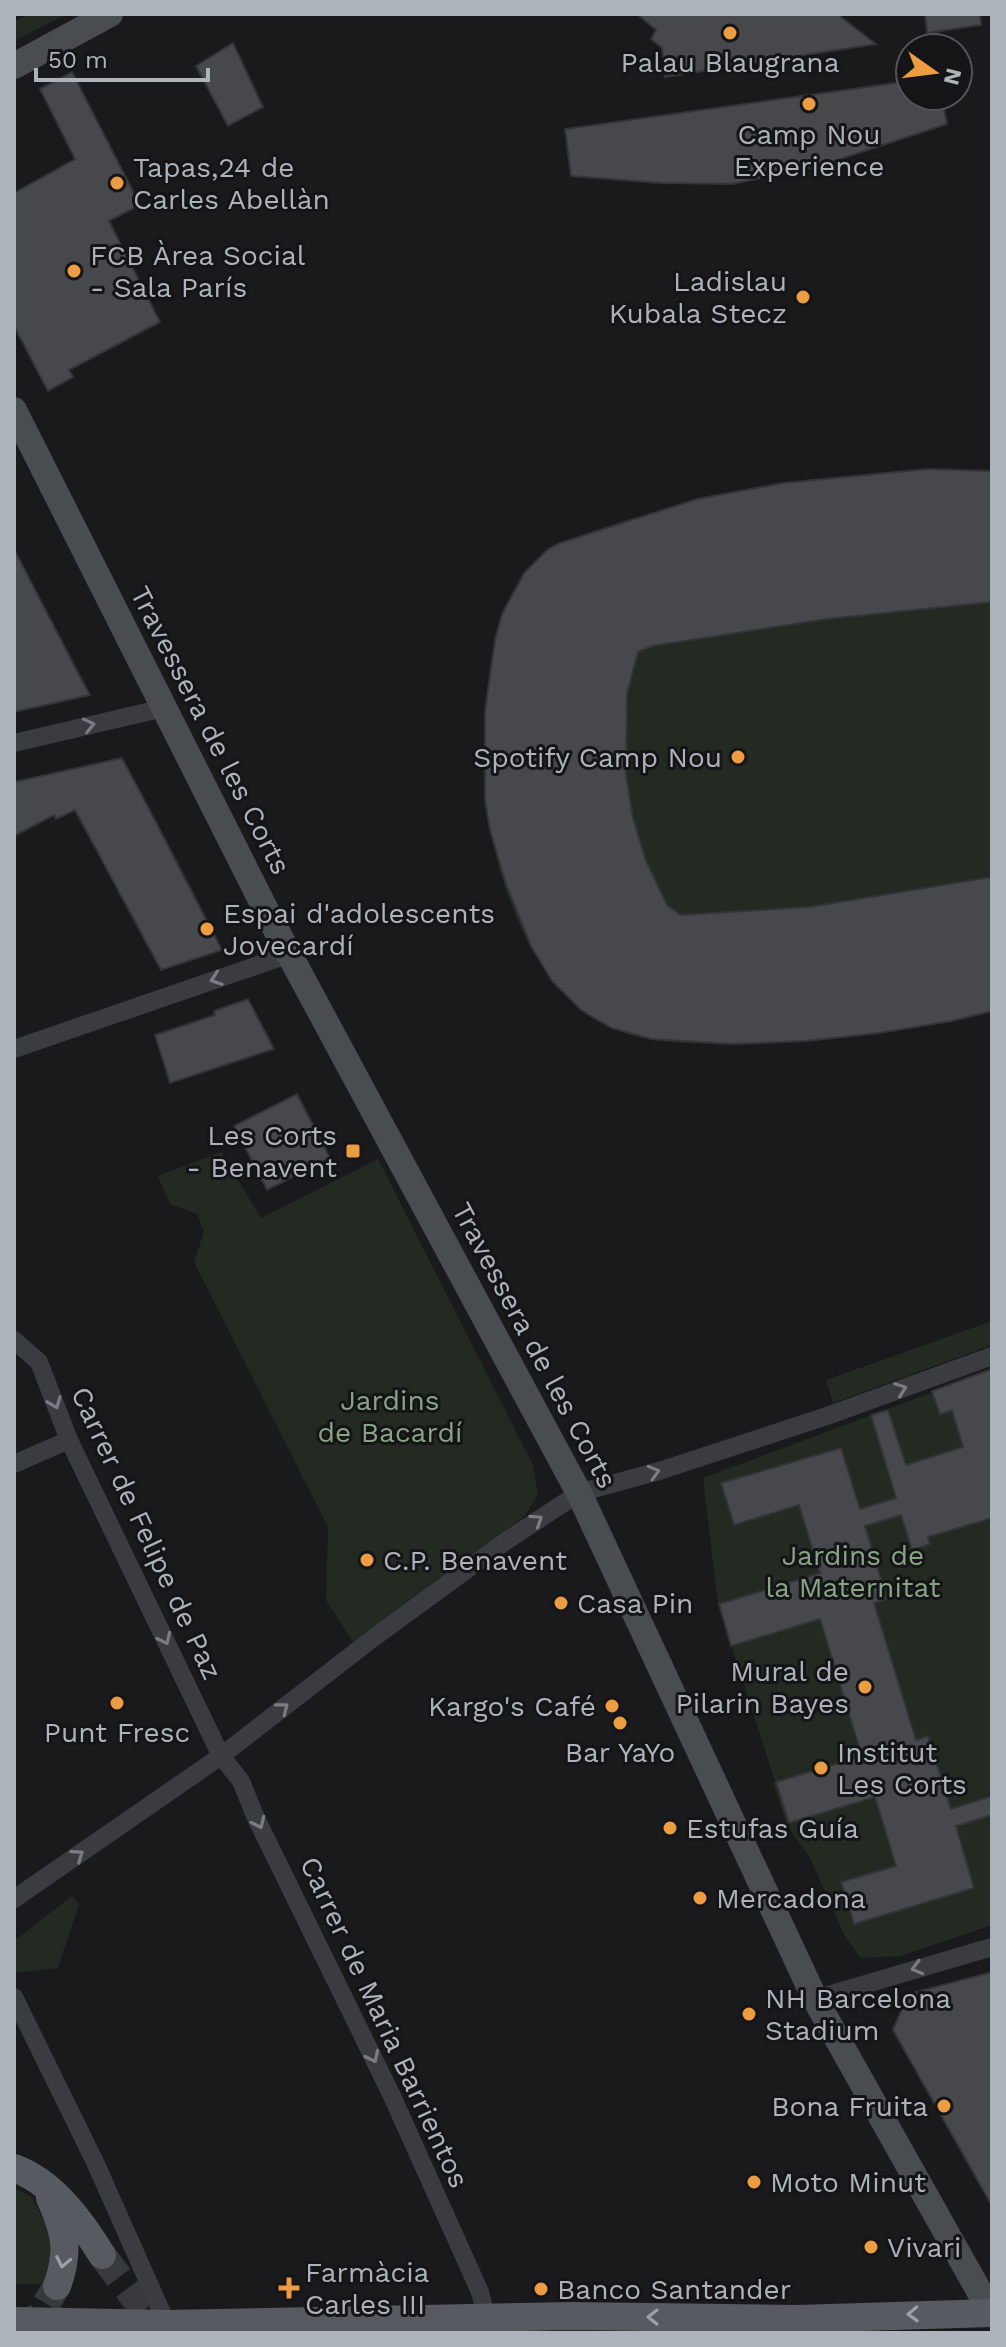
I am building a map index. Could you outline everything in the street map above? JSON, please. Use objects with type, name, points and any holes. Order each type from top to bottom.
[{"type":"main road","points":[[14,66],[110,14]]},
{"type":"main road","name":"Travessera de les Corts","points":[[14,410],[290,954],[579,1493],[815,1999],[992,2313]]},
{"type":"main road","points":[[14,2168],[45,2186],[67,2207],[102,2255]]},
{"type":"main road","points":[[45,2186],[64,2235],[66,2254],[57,2286]]},
{"type":"main road","points":[[14,2321],[167,2324],[570,2316],[797,2319],[992,2313]]},
{"type":"street","points":[[14,743],[164,708]]},
{"type":"street","points":[[14,1049],[290,954]]},
{"type":"street","name":"Carrer de Felipe de Paz","points":[[14,1340],[39,1362],[69,1440],[221,1756]]},
{"type":"street","points":[[14,1899],[221,1756],[409,1613],[579,1493],[659,1471],[827,1416],[992,1356]]},
{"type":"street","points":[[14,1464],[69,1440]]},
{"type":"street","name":"Carrer de Maria Barrientos","points":[[221,1756],[241,1781],[255,1816],[392,2096],[480,2292],[487,2319]]},
{"type":"street","points":[[815,1999],[992,1947]]},
{"type":"street","points":[[14,1997],[95,2162],[167,2324]]},
{"type":"green space","points":[[29,14],[67,14],[14,41],[14,22]]},
{"type":"green space","name":"Spotify Camp Nou","points":[[928,469],[992,471],[992,1011],[887,1032],[781,1043],[672,1042],[633,1036],[610,1027],[583,1009],[559,987],[539,960],[522,931],[509,899],[491,834],[484,772],[487,697],[501,622],[517,585],[528,569],[560,543],[651,513],[741,491],[833,477]]},
{"type":"green space","name":"Jardins de Bacardí","points":[[221,1152],[261,1218],[378,1159],[533,1465],[538,1494],[525,1516],[353,1642],[326,1600],[328,1527],[194,1262],[204,1232],[197,1214],[170,1204],[158,1176]]},
{"type":"green space","points":[[992,1321],[992,1345],[833,1403],[826,1380]]},
{"type":"green space","name":"Jardins de la Maternitat","points":[[992,1370],[992,1925],[900,1956],[861,1958],[845,1937],[810,1858],[787,1825],[773,1783],[775,1781],[718,1605],[703,1478]]},
{"type":"green space","points":[[72,1896],[79,1904],[58,1968],[14,1973],[14,1941]]},
{"type":"green space","points":[[14,2188],[32,2197],[50,2233],[51,2256],[43,2284],[14,2284]]},
{"type":"building","points":[[637,14],[837,14],[876,44],[665,77],[662,48],[651,39],[656,30]]},
{"type":"building","points":[[925,14],[980,14],[981,25],[927,32]]},
{"type":"building","points":[[233,43],[263,107],[228,126],[196,66]]},
{"type":"building","name":"FCB Àrea Social - Sala París","points":[[72,72],[140,205],[109,221],[160,322],[69,370],[73,377],[48,391],[14,326],[14,193],[75,159],[40,89]]},
{"type":"building","points":[[894,83],[894,112],[945,112],[947,124],[819,166],[732,184],[660,183],[571,176],[565,129]]},
{"type":"building","name":"Spotify Camp Nou","points":[[928,469],[992,471],[992,602],[827,619],[652,646],[638,652],[627,694],[626,775],[633,818],[646,861],[667,905],[681,915],[809,907],[992,877],[992,1011],[879,1033],[805,1041],[731,1044],[651,1039],[612,1028],[594,1018],[580,1009],[552,981],[531,946],[506,884],[490,830],[485,800],[485,710],[495,640],[502,614],[524,573],[548,549],[560,543],[697,499],[783,483]]},
{"type":"building","points":[[14,549],[75,667],[90,695],[14,712]]},
{"type":"building","points":[[122,758],[222,950],[161,970],[75,810],[56,819],[54,815],[14,836],[14,782]]},
{"type":"building","points":[[248,999],[274,1049],[170,1083],[155,1035],[215,1015],[214,1011]]},
{"type":"building","points":[[297,1094],[330,1158],[267,1190],[234,1126]]},
{"type":"building","points":[[992,1369],[992,1518],[928,1537],[930,1544],[912,1550],[901,1515],[865,1526],[887,1599],[874,1603],[916,1740],[928,1736],[951,1809],[992,1796],[992,1815],[956,1826],[974,1888],[854,1924],[841,1882],[896,1866],[875,1797],[789,1823],[776,1782],[862,1756],[820,1619],[731,1646],[719,1604],[820,1573],[799,1505],[734,1525],[721,1483],[841,1448],[860,1509],[896,1498],[871,1415],[888,1410],[906,1465],[963,1447],[952,1410],[940,1415],[932,1391]]},
{"type":"building","points":[[992,1972],[992,2206],[893,2030],[908,1994]]},
{"type":"tunnel","points":[[102,2255],[140,2305],[176,2333]]},
{"type":"tunnel","points":[[15,2330],[38,2317],[57,2286]]},
{"type":"place","name":"Palau Blaugrana","points":[[730,33]]},
{"type":"place","name":"Camp Nou Experience","points":[[809,104]]},
{"type":"place","name":"Tapas,24 de Carles Abellàn","points":[[117,183]]},
{"type":"place","name":"FCB Àrea Social - Sala París","points":[[74,271]]},
{"type":"place","name":"Ladislau Kubala Stecz","points":[[803,297]]},
{"type":"place","name":"Spotify Camp Nou","points":[[738,757]]},
{"type":"place","name":"Espai d'adolescents Jovecardí","points":[[207,929]]},
{"type":"place","name":"Les Corts - Benavent","points":[[353,1151]]},
{"type":"place","name":"C.P. Benavent","points":[[367,1560]]},
{"type":"place","name":"Casa Pin","points":[[561,1603]]},
{"type":"place","name":"Mural de Pilarin Bayes","points":[[865,1687]]},
{"type":"place","name":"Punt Fresc","points":[[117,1703]]},
{"type":"place","name":"Kargo's Café","points":[[612,1706]]},
{"type":"place","name":"Bar YaYo","points":[[620,1723]]},
{"type":"place","name":"Institut Les Corts","points":[[821,1768]]},
{"type":"place","name":"Estufas Guía","points":[[670,1828]]},
{"type":"place","name":"Mercadona","points":[[700,1898]]},
{"type":"place","name":"NH Barcelona Stadium","points":[[749,2014]]},
{"type":"place","name":"Bona Fruita","points":[[944,2106]]},
{"type":"place","name":"Moto Minut","points":[[754,2182]]},
{"type":"place","name":"Vivari","points":[[871,2247]]},
{"type":"place","name":"Farmàcia Carles III","points":[[289,2288]]},
{"type":"place","name":"Banco Santander","points":[[541,2289]]}]
